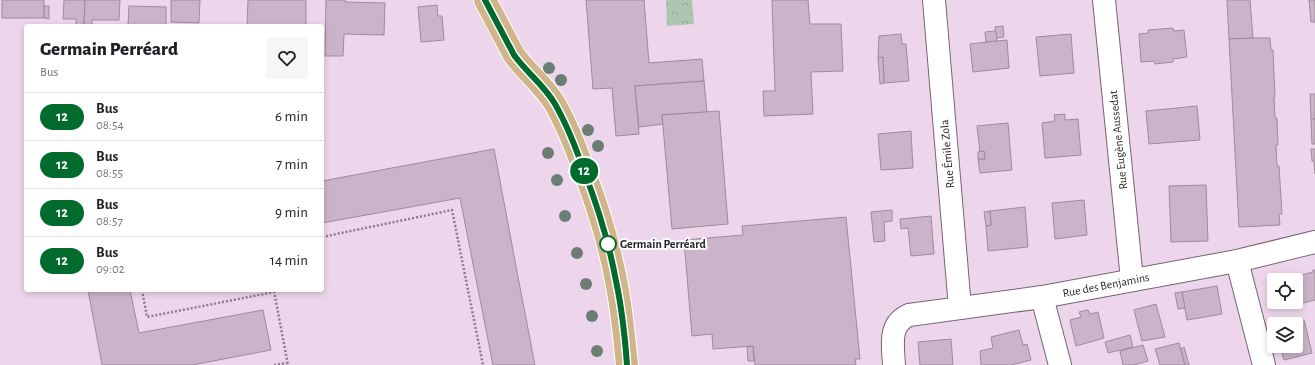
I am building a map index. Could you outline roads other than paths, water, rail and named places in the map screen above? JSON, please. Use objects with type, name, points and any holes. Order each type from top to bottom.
[{"type":"main road","points":[[485,0],[514,55],[555,104],[580,159],[610,251],[622,315],[628,365]]},
{"type":"street","name":"Rue Émile Zola","points":[[934,0],[960,308]]},
{"type":"street","name":"Rue Eugène Aussedat","points":[[1104,0],[1132,280]]},
{"type":"street","name":"Rue des Benjamins","points":[[894,365],[893,334],[898,322],[903,317],[908,315],[1042,297],[1237,261],[1315,242]]},
{"type":"street","points":[[1237,261],[1264,365]]},
{"type":"street","points":[[1042,297],[1060,365]]},
{"type":"place","name":"Germain Perréard","points":[[608,244]]}]
